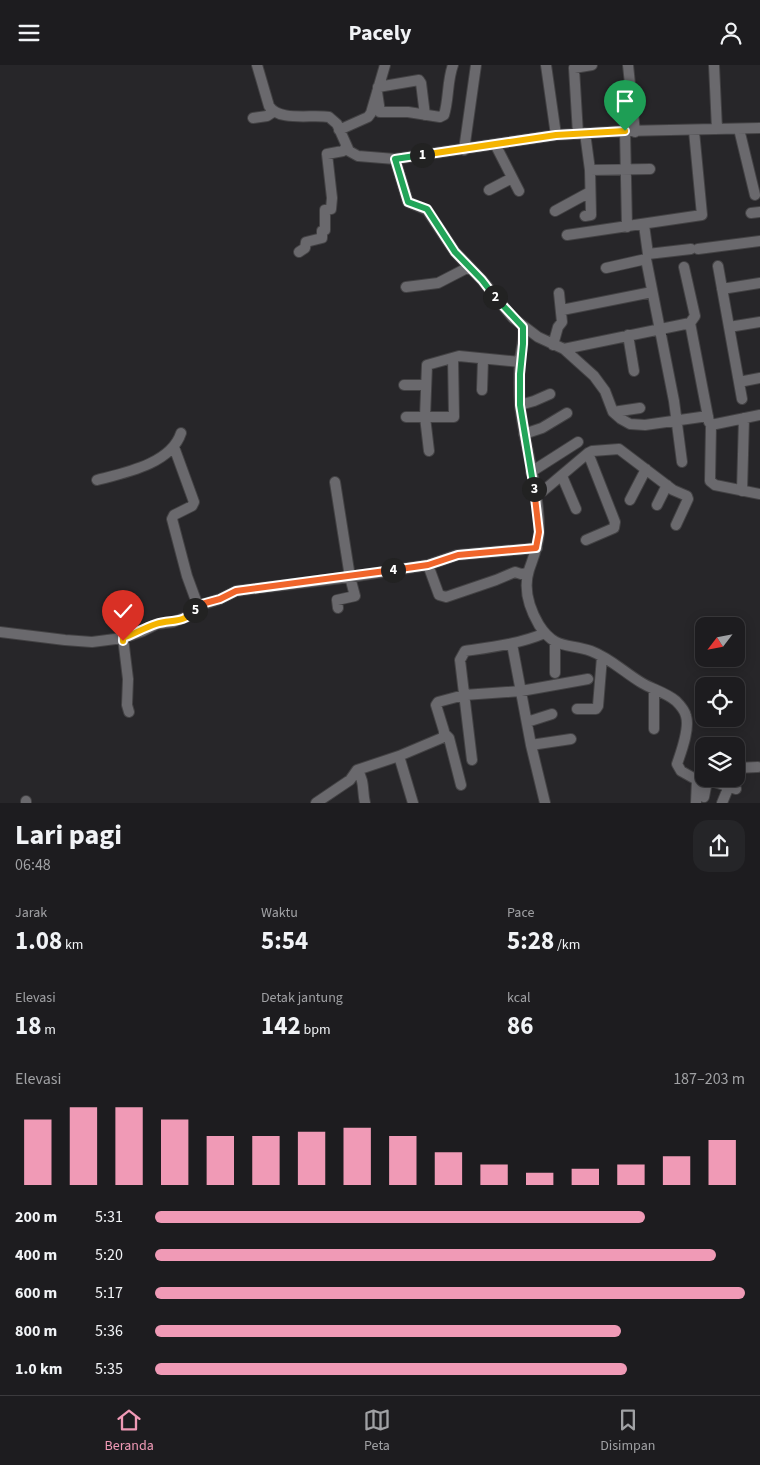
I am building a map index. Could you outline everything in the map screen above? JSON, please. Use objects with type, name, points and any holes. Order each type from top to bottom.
[{"type":"street","points":[[256,65],[269,107],[273,112],[287,116],[329,117],[336,124],[346,147],[358,156],[395,159],[556,135],[582,133],[760,128]]},
{"type":"street","points":[[339,130],[368,117],[371,113],[385,65]]},
{"type":"street","points":[[377,89],[380,112],[408,112],[436,118],[444,115],[453,65]]},
{"type":"street","points":[[464,149],[476,65]]},
{"type":"street","points":[[546,65],[556,135]]},
{"type":"street","points":[[585,216],[591,216],[590,170],[582,133],[574,68],[592,65]]},
{"type":"street","points":[[627,227],[625,169],[630,132],[628,65]]},
{"type":"street","points":[[714,65],[717,129]]},
{"type":"street","points":[[377,89],[419,80],[425,115]]},
{"type":"street","points":[[253,118],[267,116],[273,112]]},
{"type":"street","points":[[739,129],[755,195]]},
{"type":"street","points":[[567,235],[702,215],[694,131]]},
{"type":"street","points":[[495,144],[519,191]]},
{"type":"street","points":[[299,252],[305,248],[306,242],[322,238],[322,231],[325,230],[325,210],[332,209],[327,153],[342,151],[346,147]]},
{"type":"street","points":[[395,159],[408,202],[427,209],[450,246],[482,280],[523,336],[564,349],[594,376],[602,386],[613,412],[630,424],[644,425],[677,421],[710,421],[760,415]]},
{"type":"street","points":[[590,170],[650,169]]},
{"type":"street","points":[[489,190],[512,178]]},
{"type":"street","points":[[555,211],[590,193]]},
{"type":"street","points":[[644,225],[648,254],[760,241]]},
{"type":"street","points":[[606,268],[646,259],[661,329],[677,421],[682,463]]},
{"type":"street","points":[[718,266],[742,399]]},
{"type":"street","points":[[406,287],[438,283],[470,267]]},
{"type":"street","points":[[564,349],[690,323],[695,316],[684,267]]},
{"type":"street","points":[[722,289],[760,283]]},
{"type":"street","points":[[562,309],[652,291]]},
{"type":"street","points":[[553,345],[558,327],[562,322],[560,293]]},
{"type":"street","points":[[730,327],[760,322]]},
{"type":"street","points":[[690,323],[710,421],[710,481],[716,485],[760,494]]},
{"type":"street","points":[[628,335],[634,371]]},
{"type":"street","points":[[523,336],[520,362],[520,405],[532,473],[539,493],[539,532],[528,573],[527,590],[534,614],[545,633],[561,646],[593,652],[654,690],[674,699],[687,718],[684,740],[677,764],[681,771],[695,776]]},
{"type":"street","points":[[429,451],[425,417],[426,365],[459,357],[520,362]]},
{"type":"street","points":[[406,417],[454,417],[453,358]]},
{"type":"street","points":[[482,390],[483,359]]},
{"type":"street","points":[[739,382],[760,378]]},
{"type":"street","points":[[404,385],[425,385]]},
{"type":"street","points":[[520,405],[550,394]]},
{"type":"street","points":[[613,412],[640,408]]},
{"type":"street","points":[[524,435],[542,428],[567,413]]},
{"type":"street","points":[[742,491],[744,418]]},
{"type":"street","points":[[97,480],[151,463],[174,447],[181,433]]},
{"type":"street","points":[[532,473],[578,442]]},
{"type":"street","points":[[174,447],[194,502],[192,506],[174,515],[173,522],[198,605]]},
{"type":"street","points":[[539,493],[564,480],[588,453],[618,449],[673,491],[688,498],[676,525]]},
{"type":"street","points":[[586,540],[614,528],[615,522],[588,453]]},
{"type":"street","points":[[630,500],[646,469]]},
{"type":"street","points":[[564,480],[576,509]]},
{"type":"street","points":[[335,482],[350,577],[355,596],[337,600],[338,609]]},
{"type":"street","points":[[658,505],[667,485]]},
{"type":"street","points":[[0,632],[65,641],[92,642],[123,638],[157,624],[173,622],[189,616],[198,605],[220,599],[236,591],[428,565],[458,555],[536,548]]},
{"type":"street","points":[[428,565],[439,595],[442,597],[496,580],[515,571],[528,573]]},
{"type":"street","points":[[472,760],[460,660],[465,651],[527,641],[545,633]]},
{"type":"street","points":[[123,638],[128,679],[127,705],[129,712]]},
{"type":"street","points":[[555,642],[555,673]]},
{"type":"street","points":[[512,644],[526,722],[544,803]]},
{"type":"street","points":[[577,709],[596,709],[598,706],[602,657]]},
{"type":"street","points":[[461,785],[449,738],[445,734],[436,705],[438,702],[464,695],[520,691],[588,679]]},
{"type":"street","points":[[654,690],[654,729]]},
{"type":"street","points":[[526,722],[552,714]]},
{"type":"street","points":[[316,803],[327,799],[350,780],[357,770],[399,756],[444,737],[445,734]]},
{"type":"street","points":[[531,745],[571,739]]},
{"type":"street","points":[[399,756],[413,803]]},
{"type":"street","points":[[745,768],[758,767]]},
{"type":"street","points":[[357,770],[361,776],[364,788],[365,803]]},
{"type":"street","points":[[700,800],[707,787]]},
{"type":"street","points":[[722,803],[732,787]]},
{"type":"route","points":[[123,641],[123,638],[157,624],[173,622],[189,616],[198,605],[220,599],[236,591],[368,575],[428,565],[458,555],[536,548],[539,532],[534,483],[520,405],[520,362],[523,327],[455,252],[430,212],[425,208],[408,202],[395,159],[556,135],[625,131]]}]
